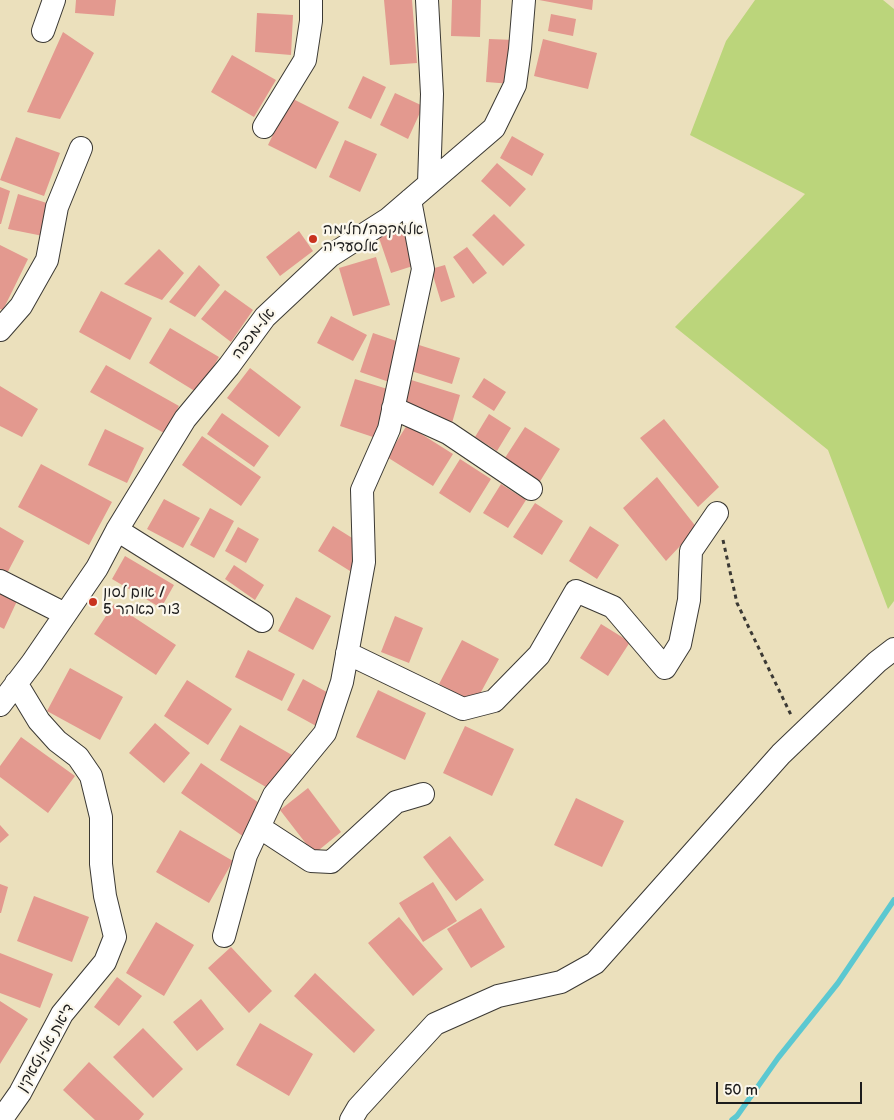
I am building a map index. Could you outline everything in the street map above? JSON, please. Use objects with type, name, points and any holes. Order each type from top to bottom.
[{"type":"street","points":[[43,31],[54,0]]},
{"type":"street","points":[[264,127],[305,60],[311,21],[311,0]]},
{"type":"street","points":[[427,0],[432,94],[429,183]]},
{"type":"street","name":"אל-מכפה","points":[[0,705],[32,663],[97,568],[117,530],[185,419],[229,366],[265,317],[330,256],[388,219],[494,128],[515,85],[524,0]]},
{"type":"street","points":[[0,330],[21,306],[47,260],[56,207],[82,148]]},
{"type":"street","points":[[224,936],[246,855],[274,794],[325,733],[342,682],[364,562],[362,490],[389,429],[423,269],[410,200]]},
{"type":"street","points":[[393,408],[448,433],[531,489]]},
{"type":"street","points":[[347,653],[463,709],[494,702],[539,655],[576,591],[613,607],[666,668],[680,644],[688,600],[691,551],[717,513]]},
{"type":"street","points":[[117,530],[262,621]]},
{"type":"street","points":[[0,581],[65,614]]},
{"type":"street","points":[[351,1120],[358,1108],[435,1024],[498,996],[562,982],[595,962],[738,801],[800,735],[876,662],[894,649]]},
{"type":"street","name":"ד'את אל-נטאקין","points":[[1,1120],[20,1093],[62,1014],[105,962],[115,937],[105,896],[101,864],[101,816],[91,776],[78,757],[57,741],[39,721],[16,683]]},
{"type":"street","points":[[259,827],[311,861],[331,862],[396,802],[423,794]]},
{"type":"path","points":[[717,513],[738,603],[800,735]]},
{"type":"green space","points":[[755,0],[883,0],[894,9],[894,601],[888,609],[828,450],[675,327],[805,194],[690,135],[726,41]]},
{"type":"building","points":[[76,0],[116,0],[114,16],[75,13]]},
{"type":"building","points":[[384,0],[412,0],[417,63],[390,65]]},
{"type":"building","points":[[452,0],[481,0],[480,37],[451,36]]},
{"type":"building","points":[[539,0],[593,0],[592,10]]},
{"type":"building","points":[[257,13],[293,15],[291,55],[255,52]]},
{"type":"building","points":[[551,14],[576,19],[573,36],[548,31]]},
{"type":"building","points":[[63,32],[94,53],[60,119],[27,112]]},
{"type":"building","points":[[489,39],[515,40],[512,84],[486,82]]},
{"type":"building","points":[[543,39],[597,53],[588,89],[534,76]]},
{"type":"building","points":[[232,55],[276,80],[254,117],[211,92]]},
{"type":"building","points":[[363,76],[386,87],[371,119],[348,108]]},
{"type":"building","points":[[395,93],[423,106],[408,139],[380,125]]},
{"type":"building","points":[[291,98],[339,122],[316,169],[268,145]]},
{"type":"building","points":[[512,136],[544,154],[532,176],[500,158]]},
{"type":"building","points":[[16,137],[60,153],[44,196],[0,180]]},
{"type":"building","points":[[345,140],[377,154],[360,192],[329,177]]},
{"type":"building","points":[[497,163],[526,189],[510,207],[481,181]]},
{"type":"building","points":[[0,187],[10,191],[1,224],[0,224]]},
{"type":"building","points":[[18,194],[50,204],[43,236],[8,229]]},
{"type":"building","points":[[494,214],[525,245],[503,266],[472,235]]},
{"type":"building","points":[[406,225],[419,264],[391,273],[378,235]]},
{"type":"building","points":[[299,231],[313,251],[280,276],[266,257]]},
{"type":"building","points":[[0,245],[28,259],[3,310],[0,309]]},
{"type":"building","points":[[467,247],[487,273],[473,284],[453,257]]},
{"type":"building","points":[[159,249],[184,273],[162,300],[124,284]]},
{"type":"building","points":[[376,257],[390,305],[353,316],[339,268]]},
{"type":"building","points":[[199,265],[220,285],[195,317],[169,302]]},
{"type":"building","points":[[445,265],[455,297],[441,302],[431,269]]},
{"type":"building","points":[[225,290],[253,310],[231,342],[201,319]]},
{"type":"building","points":[[101,291],[152,318],[130,360],[79,332]]},
{"type":"building","points":[[331,316],[367,335],[353,361],[317,343]]},
{"type":"building","points":[[170,328],[219,357],[198,393],[149,363]]},
{"type":"building","points":[[373,333],[408,345],[395,384],[360,372]]},
{"type":"building","points":[[419,345],[460,358],[452,384],[411,371]]},
{"type":"building","points":[[106,365],[179,406],[164,433],[90,392]]},
{"type":"building","points":[[250,368],[301,407],[279,437],[227,398]]},
{"type":"building","points":[[484,378],[506,392],[494,411],[472,397]]},
{"type":"building","points":[[355,379],[394,391],[379,439],[340,426]]},
{"type":"building","points":[[408,379],[460,395],[452,423],[399,406]]},
{"type":"building","points":[[0,386],[38,409],[22,437],[0,426]]},
{"type":"building","points":[[222,413],[269,446],[254,467],[207,434]]},
{"type":"building","points":[[489,414],[511,428],[497,451],[475,437]]},
{"type":"building","points":[[664,419],[719,487],[698,507],[640,438]]},
{"type":"building","points":[[407,425],[453,454],[433,486],[387,457]]},
{"type":"building","points":[[525,427],[560,449],[539,483],[503,461]]},
{"type":"building","points":[[105,429],[144,448],[127,483],[88,465]]},
{"type":"building","points":[[202,436],[261,477],[241,506],[182,465]]},
{"type":"building","points":[[460,459],[491,479],[470,513],[439,493]]},
{"type":"building","points":[[41,464],[112,502],[89,545],[18,507]]},
{"type":"building","points":[[657,477],[697,528],[666,561],[623,508]]},
{"type":"building","points":[[501,484],[526,500],[508,528],[483,513]]},
{"type":"building","points":[[164,499],[200,518],[183,548],[147,529]]},
{"type":"building","points":[[535,503],[563,521],[542,555],[513,537]]},
{"type":"building","points":[[210,508],[234,521],[214,558],[190,545]]},
{"type":"building","points":[[333,526],[365,546],[350,571],[318,551]]},
{"type":"building","points":[[590,526],[619,545],[597,579],[569,561]]},
{"type":"building","points":[[0,527],[24,541],[3,581],[0,579]]},
{"type":"building","points":[[238,527],[259,539],[246,563],[225,551]]},
{"type":"building","points":[[125,556],[174,585],[161,608],[112,579]]},
{"type":"building","points":[[234,565],[264,585],[255,600],[225,579]]},
{"type":"building","points":[[0,593],[17,601],[4,629],[0,627]]},
{"type":"building","points":[[296,597],[331,616],[313,650],[278,631]]},
{"type":"building","points":[[114,604],[176,645],[156,675],[94,634]]},
{"type":"building","points":[[395,616],[423,628],[409,663],[381,652]]},
{"type":"building","points":[[601,624],[630,642],[608,676],[580,658]]},
{"type":"building","points":[[462,640],[499,659],[475,703],[439,684]]},
{"type":"building","points":[[248,650],[295,674],[282,701],[235,677]]},
{"type":"building","points":[[70,668],[123,697],[100,740],[47,711]]},
{"type":"building","points":[[303,679],[334,696],[318,727],[287,710]]},
{"type":"building","points":[[187,680],[232,709],[208,745],[164,716]]},
{"type":"building","points":[[378,690],[426,713],[405,760],[356,737]]},
{"type":"building","points":[[155,723],[190,753],[164,783],[129,753]]},
{"type":"building","points":[[240,725],[292,755],[271,790],[220,760]]},
{"type":"building","points":[[465,726],[514,749],[492,796],[443,773]]},
{"type":"building","points":[[21,737],[75,776],[48,813],[0,777],[0,766]]},
{"type":"building","points":[[201,763],[265,807],[244,837],[181,793]]},
{"type":"building","points":[[308,788],[341,832],[314,854],[280,810]]},
{"type":"building","points":[[576,798],[624,821],[602,867],[554,845]]},
{"type":"building","points":[[0,825],[9,835],[0,843]]},
{"type":"building","points":[[180,830],[233,861],[209,903],[156,872]]},
{"type":"building","points":[[450,836],[484,880],[456,901],[423,857]]},
{"type":"building","points":[[433,882],[457,921],[423,942],[399,903]]},
{"type":"building","points":[[0,884],[8,887],[1,913],[0,913]]},
{"type":"building","points":[[34,896],[89,917],[72,962],[17,941]]},
{"type":"building","points":[[481,908],[505,947],[471,968],[447,929]]},
{"type":"building","points":[[399,917],[443,969],[413,996],[368,943]]},
{"type":"building","points":[[156,922],[194,945],[164,996],[126,973]]},
{"type":"building","points":[[231,947],[272,991],[249,1013],[208,968]]},
{"type":"building","points":[[0,953],[53,974],[40,1008],[0,993]]},
{"type":"building","points":[[315,973],[375,1030],[354,1053],[294,996]]},
{"type":"building","points":[[117,977],[142,996],[119,1026],[94,1007]]},
{"type":"building","points":[[201,999],[224,1029],[197,1051],[173,1022]]},
{"type":"building","points":[[0,1001],[28,1019],[0,1064]]},
{"type":"building","points":[[260,1023],[313,1054],[289,1096],[236,1065]]},
{"type":"building","points":[[143,1028],[183,1069],[153,1098],[113,1057]]},
{"type":"building","points":[[89,1062],[144,1114],[139,1120],[95,1120],[63,1090]]},
{"type":"waterway","points":[[732,1120],[737,1116],[778,1058],[838,983],[894,900]]},
{"type":"place","name":"אלמקפה/חלימה אלסעדיה","points":[[313,239]]},
{"type":"place","name":"אום לסון / צור באהר 5","points":[[93,602]]}]
